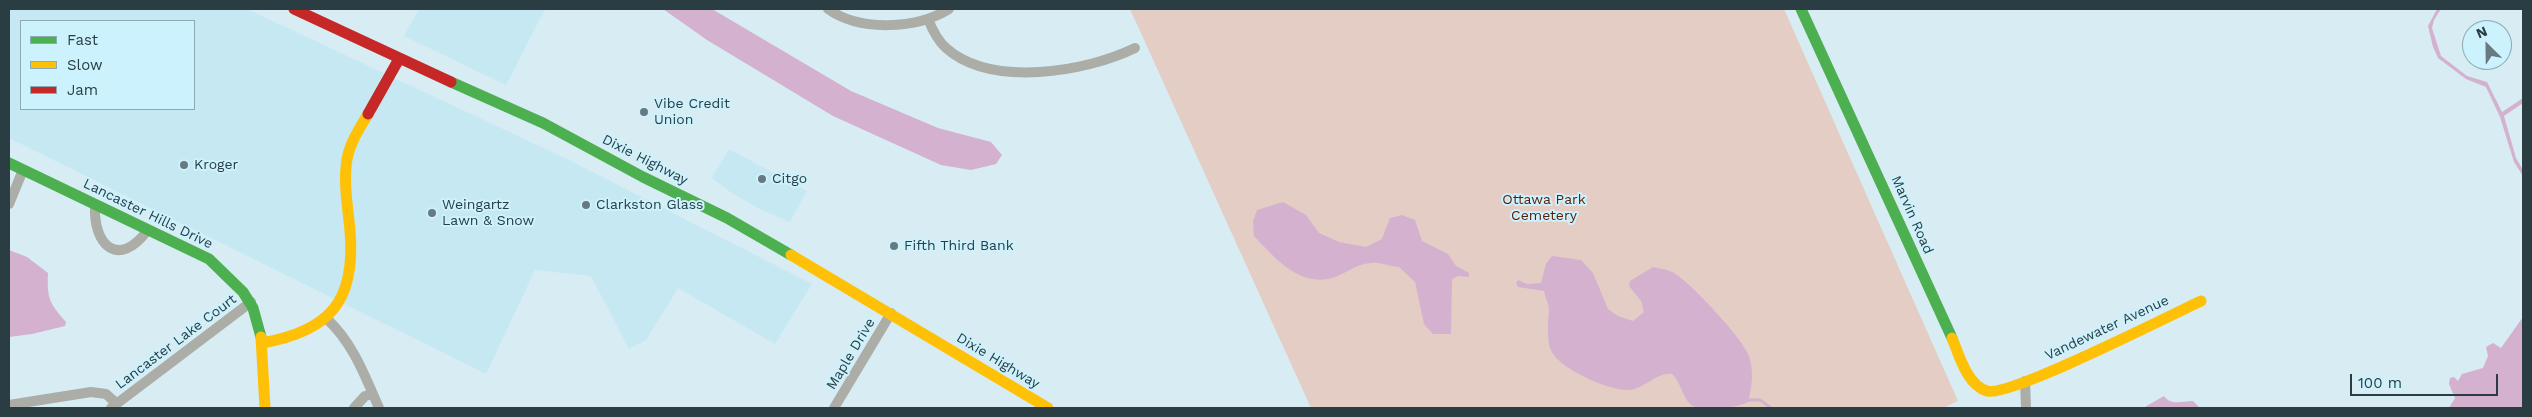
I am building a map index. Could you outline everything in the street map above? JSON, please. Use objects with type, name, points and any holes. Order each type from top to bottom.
[{"type":"street","name":"Dixie Highway","points":[[294,9],[399,59],[543,123],[643,177],[727,218],[891,313],[1048,408]]},
{"type":"street","points":[[828,9],[866,23],[895,26],[928,18],[949,9]]},
{"type":"street","name":"Marvin Road","points":[[1801,9],[1972,382],[1990,392],[2025,381]]},
{"type":"street","points":[[928,18],[934,33],[945,47],[958,56],[973,64],[1011,71],[1082,68],[1105,62],[1135,48]]},
{"type":"street","points":[[262,342],[284,340],[301,334],[327,319],[343,289],[349,271],[351,241],[344,180],[349,148],[399,59]]},
{"type":"street","name":"Lancaster Hills Drive","points":[[9,163],[147,231],[209,259],[230,275],[251,302],[259,320],[265,408]]},
{"type":"street","points":[[9,204],[23,170]]},
{"type":"street","points":[[95,205],[94,221],[97,232],[101,240],[111,248],[120,250],[132,246],[147,231]]},
{"type":"street","name":"Vandewater Avenue","points":[[2025,381],[2105,348],[2201,301]]},
{"type":"street","name":"Lancaster Lake Court","points":[[9,405],[91,392],[106,394],[114,406],[251,302]]},
{"type":"street","name":"Maple Drive","points":[[834,408],[891,313]]},
{"type":"street","points":[[327,319],[340,331],[351,347],[379,408]]},
{"type":"street","points":[[2025,381],[2026,408]]},
{"type":"street","points":[[354,408],[365,396],[373,394]]},
{"type":"shaded area","points":[[9,9],[247,9],[569,160],[812,284],[775,344],[678,288],[646,340],[629,349],[591,276],[535,270],[486,374],[9,138]]},
{"type":"shaded area","points":[[419,9],[545,9],[506,85],[404,36]]},
{"type":"shaded area","points":[[663,9],[712,9],[851,91],[938,128],[991,142],[1002,155],[996,164],[971,170],[941,165],[833,116],[707,40]]},
{"type":"shaded area","points":[[2437,9],[2441,9],[2434,20],[2432,28],[2441,56],[2467,76],[2487,82],[2502,112],[2523,98],[2523,103],[2504,116],[2516,158],[2523,170],[2523,176],[2514,162],[2500,117],[2486,87],[2466,79],[2438,58],[2428,26]]},
{"type":"shaded area","points":[[729,149],[807,191],[790,222],[764,211],[733,194],[712,178]]},
{"type":"shaded area","points":[[1283,202],[1306,215],[1319,233],[1339,242],[1366,247],[1382,239],[1390,218],[1402,215],[1415,220],[1422,241],[1448,254],[1456,266],[1469,273],[1469,277],[1458,276],[1452,279],[1451,334],[1433,334],[1424,324],[1415,282],[1399,267],[1367,263],[1332,278],[1320,280],[1298,274],[1279,261],[1254,236],[1253,221],[1257,210]]},
{"type":"shaded area","points":[[9,250],[27,257],[48,273],[50,300],[66,322],[65,326],[9,337]]},
{"type":"shaded area","points":[[1552,256],[1581,260],[1593,273],[1608,309],[1618,316],[1633,321],[1644,312],[1641,301],[1629,286],[1630,281],[1653,267],[1666,270],[1682,278],[1716,312],[1745,348],[1751,362],[1752,374],[1748,402],[1728,408],[1710,409],[1695,407],[1685,397],[1672,374],[1666,374],[1640,387],[1629,390],[1609,387],[1584,377],[1562,363],[1554,356],[1550,348],[1548,334],[1549,308],[1544,291],[1518,287],[1516,283],[1518,280],[1527,284],[1541,283],[1546,264]]},
{"type":"shaded area","points":[[2523,317],[2523,408],[2449,408],[2455,398],[2449,384],[2450,378],[2454,377],[2458,381],[2462,374],[2483,368],[2488,356],[2486,347],[2493,343],[2501,348]]},
{"type":"shaded area","points":[[2164,396],[2173,402],[2193,401],[2200,408],[2143,408]]},
{"type":"green space","name":"Ottawa Park Cemetery","points":[[1130,9],[1784,9],[1958,401],[1943,408],[1311,408]]},
{"type":"waterway","points":[[1749,400],[1760,400],[1771,408]]},
{"type":"traffic: fast","points":[[1801,9],[1952,338]]},
{"type":"traffic: fast","points":[[451,82],[543,123],[643,177],[727,218],[791,255]]},
{"type":"traffic: fast","points":[[9,163],[209,259],[243,292],[253,308],[261,337]]},
{"type":"traffic: slow","points":[[262,343],[286,338],[321,321],[334,309],[343,294],[351,255],[346,186],[347,159],[353,141],[368,114]]},
{"type":"traffic: slow","points":[[791,255],[1048,408]]},
{"type":"traffic: slow","points":[[1952,338],[1961,361],[1974,383],[1987,391],[2001,390],[2056,369],[2201,301]]},
{"type":"traffic: slow","points":[[261,337],[265,408]]},
{"type":"traffic: jam","points":[[294,9],[451,82]]},
{"type":"traffic: jam","points":[[368,114],[399,59]]},
{"type":"place","name":"Vibe Credit Union","points":[[644,112]]},
{"type":"place","name":"Kroger","points":[[184,165]]},
{"type":"place","name":"Citgo","points":[[762,179]]},
{"type":"place","name":"Clarkston Glass","points":[[586,205]]},
{"type":"place","name":"Weingartz Lawn & Snow","points":[[432,213]]},
{"type":"place","name":"Fifth Third Bank","points":[[894,246]]}]
